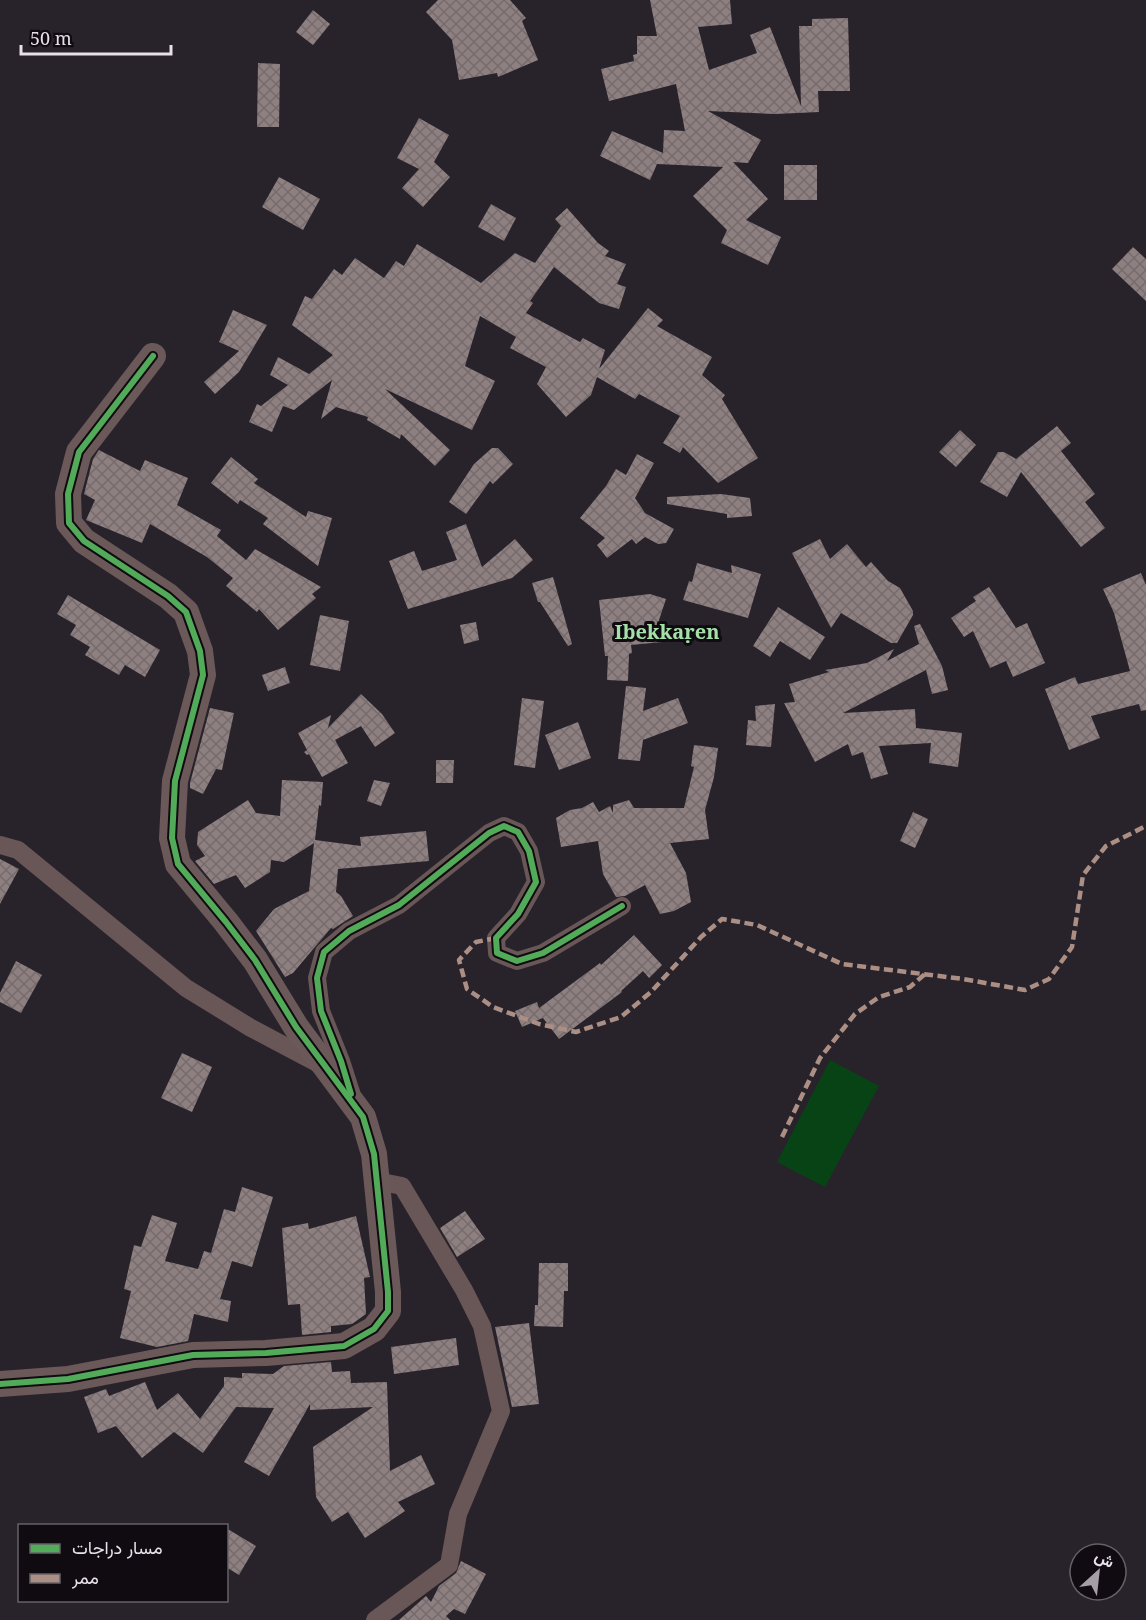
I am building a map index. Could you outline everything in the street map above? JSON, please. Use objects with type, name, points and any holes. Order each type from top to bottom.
[{"type":"street","points":[[0,1384],[68,1379],[193,1355],[266,1353],[344,1346],[374,1329],[388,1311],[374,1154],[363,1117],[296,1027],[255,960],[178,864],[172,838],[174,781],[203,675],[200,651],[186,612],[168,596],[84,541],[69,523],[68,494],[79,452],[153,356]]},
{"type":"street","points":[[355,1106],[341,1061],[321,1011],[317,978],[324,951],[349,931],[399,905],[489,833],[504,826],[518,832],[529,851],[536,882],[518,914],[496,938],[497,953],[517,961],[543,953],[622,906]]},
{"type":"street","points":[[0,845],[18,850],[186,988],[251,1028],[327,1068]]},
{"type":"street","points":[[375,1620],[449,1565],[458,1514],[501,1411],[482,1326],[465,1290],[402,1186],[377,1181]]},
{"type":"green space","points":[[830,1060],[879,1086],[825,1187],[777,1162]]},
{"type":"building","points":[[438,0],[510,0],[526,18],[522,21],[538,60],[498,77],[497,73],[459,80],[452,40],[426,12]]},
{"type":"building","points":[[650,0],[730,0],[732,24],[698,27],[709,70],[757,53],[750,35],[770,27],[801,106],[799,26],[812,26],[812,19],[848,18],[850,91],[818,91],[819,112],[775,114],[708,111],[761,140],[748,163],[733,162],[768,199],[746,220],[781,237],[768,265],[721,243],[727,230],[693,196],[723,167],[657,164],[650,180],[600,156],[612,131],[663,153],[664,130],[685,131],[676,84],[609,101],[601,69],[634,61],[633,55],[637,54],[637,36],[657,36]]},
{"type":"building","points":[[313,10],[330,24],[313,45],[296,32]]},
{"type":"building","points":[[258,63],[280,64],[279,127],[257,127]]},
{"type":"building","points":[[419,118],[449,135],[434,162],[450,177],[423,207],[402,188],[419,169],[397,158]]},
{"type":"building","points":[[784,165],[817,165],[817,200],[784,200]]},
{"type":"building","points":[[279,177],[320,199],[303,230],[262,207]]},
{"type":"building","points":[[491,204],[516,218],[504,241],[478,227]]},
{"type":"building","points":[[567,208],[598,243],[609,251],[605,256],[626,264],[617,284],[626,287],[619,309],[599,303],[554,267],[530,301],[533,303],[526,313],[580,342],[583,338],[605,350],[599,369],[648,308],[663,320],[657,326],[712,357],[702,375],[725,395],[722,399],[758,458],[718,483],[683,447],[680,453],[663,443],[680,416],[639,394],[635,399],[597,377],[591,395],[566,417],[537,384],[546,367],[510,348],[516,337],[480,316],[465,366],[495,381],[472,430],[385,389],[450,450],[435,466],[401,434],[400,439],[367,420],[368,417],[336,407],[321,419],[332,380],[294,410],[283,406],[272,432],[249,422],[257,404],[261,406],[288,385],[270,375],[278,357],[309,374],[333,355],[292,325],[305,296],[312,299],[334,269],[342,275],[355,258],[384,278],[396,261],[404,266],[417,244],[481,283],[515,253],[535,263],[561,226],[555,219]]},
{"type":"building","points":[[1133,247],[1146,259],[1146,301],[1112,269]]},
{"type":"building","points":[[233,310],[267,325],[239,372],[215,394],[204,382],[239,351],[219,342]]},
{"type":"building","points":[[1057,426],[1071,443],[1061,451],[1095,494],[1085,502],[1105,528],[1081,547],[1021,472],[1007,497],[980,482],[998,452],[1004,452],[1016,459]]},
{"type":"building","points":[[960,430],[976,445],[956,467],[939,452]]},
{"type":"building","points":[[492,448],[498,448],[513,464],[493,484],[490,481],[466,514],[449,502],[474,464]]},
{"type":"building","points":[[99,450],[140,471],[145,460],[188,478],[177,505],[221,530],[217,536],[246,560],[255,549],[321,587],[312,594],[316,598],[278,630],[259,609],[257,612],[226,586],[233,578],[207,557],[150,524],[142,543],[86,520],[95,500],[84,494],[93,459]]},
{"type":"building","points":[[637,454],[654,463],[635,498],[645,513],[674,529],[666,543],[658,544],[645,537],[636,544],[632,539],[607,558],[597,545],[605,538],[580,518],[606,486],[616,469],[626,475]]},
{"type":"building","points":[[231,457],[258,479],[254,483],[306,517],[308,511],[332,518],[318,566],[263,524],[268,518],[240,500],[238,504],[211,483]]},
{"type":"building","points":[[721,494],[750,498],[752,516],[727,518],[727,514],[667,504],[667,497]]},
{"type":"building","points":[[466,524],[482,567],[515,539],[533,560],[512,578],[408,609],[389,561],[414,551],[422,571],[457,560],[446,532]]},
{"type":"building","points":[[820,539],[830,559],[847,544],[866,567],[871,562],[888,581],[900,588],[913,615],[897,643],[891,643],[841,613],[831,628],[792,553]]},
{"type":"building","points":[[697,563],[732,573],[731,565],[761,574],[748,618],[683,600],[689,581],[692,582]]},
{"type":"building","points":[[1141,573],[1146,585],[1146,710],[1141,711],[1139,704],[1091,716],[1100,738],[1069,750],[1045,689],[1075,677],[1078,684],[1130,671],[1114,613],[1103,589]]},
{"type":"building","points":[[553,577],[572,644],[568,646],[538,602],[532,583]]},
{"type":"building","points":[[989,587],[1016,628],[1027,623],[1045,663],[1013,677],[1006,661],[990,668],[973,631],[964,637],[951,618],[976,601],[973,597]]},
{"type":"building","points":[[650,594],[666,599],[659,620],[662,642],[631,645],[628,681],[607,680],[608,656],[605,656],[599,600]]},
{"type":"building","points":[[68,595],[160,650],[145,677],[125,665],[119,675],[85,655],[90,647],[70,635],[76,625],[57,614]]},
{"type":"building","points":[[778,607],[825,637],[810,660],[780,641],[770,657],[753,646]]},
{"type":"building","points":[[320,615],[349,621],[340,671],[310,665]]},
{"type":"building","points":[[476,622],[479,640],[464,644],[460,625]]},
{"type":"building","points":[[920,624],[942,666],[948,690],[932,694],[926,670],[843,713],[915,709],[916,728],[962,733],[958,767],[929,763],[931,743],[879,746],[888,774],[871,779],[863,752],[852,756],[848,744],[815,762],[784,703],[795,702],[789,684],[829,672],[825,670],[867,663],[894,649],[887,661],[919,644],[914,626]]},
{"type":"building","points":[[285,667],[290,683],[268,691],[262,675]]},
{"type":"building","points":[[626,686],[646,688],[643,711],[678,698],[688,723],[643,740],[640,761],[618,759]]},
{"type":"building","points":[[361,694],[382,714],[395,733],[375,747],[361,726],[335,740],[348,763],[322,777],[309,754],[304,752],[307,750],[298,733],[331,715],[328,728]]},
{"type":"building","points":[[522,698],[544,701],[535,768],[514,765]]},
{"type":"building","points":[[775,704],[771,747],[746,745],[748,720],[756,721],[755,706]]},
{"type":"building","points":[[210,708],[234,713],[222,770],[216,769],[203,794],[190,788],[190,783]]},
{"type":"building","points":[[578,722],[591,758],[559,770],[545,735]]},
{"type":"building","points":[[694,745],[718,748],[714,777],[705,810],[709,839],[670,843],[686,873],[691,902],[674,911],[660,914],[645,885],[625,896],[616,897],[603,874],[598,841],[561,847],[556,818],[593,802],[599,812],[610,806],[613,813],[613,805],[629,800],[634,808],[684,808],[694,767],[691,766]]},
{"type":"building","points":[[436,760],[454,760],[453,783],[436,783]]},
{"type":"building","points":[[282,780],[323,782],[315,840],[361,846],[360,837],[426,831],[429,861],[338,869],[336,892],[353,916],[333,929],[331,928],[293,973],[285,977],[256,931],[274,909],[309,891],[314,843],[284,862],[271,860],[270,872],[245,888],[236,875],[214,884],[195,861],[205,856],[197,845],[198,832],[248,800],[256,813],[280,816]]},
{"type":"building","points":[[374,780],[390,783],[381,806],[367,801]]},
{"type":"building","points":[[913,812],[928,819],[915,848],[900,841]]},
{"type":"building","points":[[0,859],[19,869],[0,904]]},
{"type":"building","points":[[634,935],[662,965],[649,978],[643,971],[622,992],[559,1039],[543,1018],[522,1027],[515,1011],[537,1002],[539,1008],[600,963],[601,965]]},
{"type":"building","points":[[16,961],[42,975],[21,1013],[0,1002],[0,993]]},
{"type":"building","points":[[182,1053],[212,1067],[192,1112],[161,1098]]},
{"type":"building","points":[[242,1187],[273,1197],[252,1267],[232,1261],[220,1299],[231,1301],[228,1322],[194,1314],[188,1341],[157,1347],[120,1338],[131,1291],[124,1289],[134,1245],[141,1247],[152,1215],[177,1223],[165,1261],[198,1269],[204,1251],[211,1253],[224,1209],[235,1212]]},
{"type":"building","points":[[465,1211],[485,1239],[457,1257],[440,1228]]},
{"type":"building","points":[[356,1216],[370,1277],[364,1278],[366,1314],[352,1324],[331,1326],[331,1332],[302,1335],[300,1304],[288,1305],[282,1228],[308,1223],[309,1229]]},
{"type":"building","points":[[539,1263],[568,1263],[568,1291],[564,1291],[563,1327],[534,1326],[535,1305],[538,1305]]},
{"type":"building","points":[[529,1323],[539,1404],[512,1407],[495,1327]]},
{"type":"building","points":[[456,1338],[459,1365],[394,1374],[391,1347]]},
{"type":"building","points":[[331,1362],[332,1372],[350,1371],[351,1383],[387,1382],[390,1471],[421,1455],[435,1484],[398,1502],[405,1511],[365,1538],[348,1512],[332,1522],[316,1497],[313,1447],[373,1407],[310,1410],[310,1404],[269,1476],[244,1462],[274,1408],[236,1407],[203,1453],[174,1432],[142,1458],[116,1426],[98,1433],[84,1397],[106,1389],[109,1396],[145,1382],[157,1410],[178,1393],[200,1419],[224,1386],[224,1377],[242,1378],[242,1373],[273,1374],[284,1366]]},
{"type":"building","points":[[228,1529],[256,1546],[239,1575],[228,1568]]},
{"type":"building","points":[[461,1561],[486,1574],[465,1614],[454,1609],[446,1616],[450,1620],[399,1620],[426,1596],[431,1602],[439,1586],[456,1573]]},
{"type":"marked path","points":[[496,938],[476,942],[459,960],[467,989],[493,1007],[539,1024],[576,1032],[621,1017],[651,992],[701,937],[722,919],[757,925],[842,964],[963,979],[1025,990],[1049,979],[1072,947],[1083,875],[1106,846],[1146,826]]},
{"type":"marked path","points":[[782,1137],[820,1058],[855,1014],[879,997],[910,987],[925,974]]},
{"type":"cycle path","points":[[0,1384],[68,1379],[193,1355],[266,1353],[344,1346],[374,1329],[388,1311],[374,1154],[363,1117],[296,1027],[255,960],[178,864],[172,838],[175,781],[203,675],[200,651],[186,612],[168,596],[84,541],[69,523],[68,494],[79,452],[153,356]]},
{"type":"cycle path","points":[[351,1094],[341,1061],[321,1011],[317,978],[324,952],[349,931],[399,905],[489,833],[504,826],[518,832],[529,851],[536,882],[518,914],[496,938],[497,953],[517,961],[543,953],[622,906]]},
{"type":"district","name":"Ibekkaṛen","points":[[667,631]]}]
